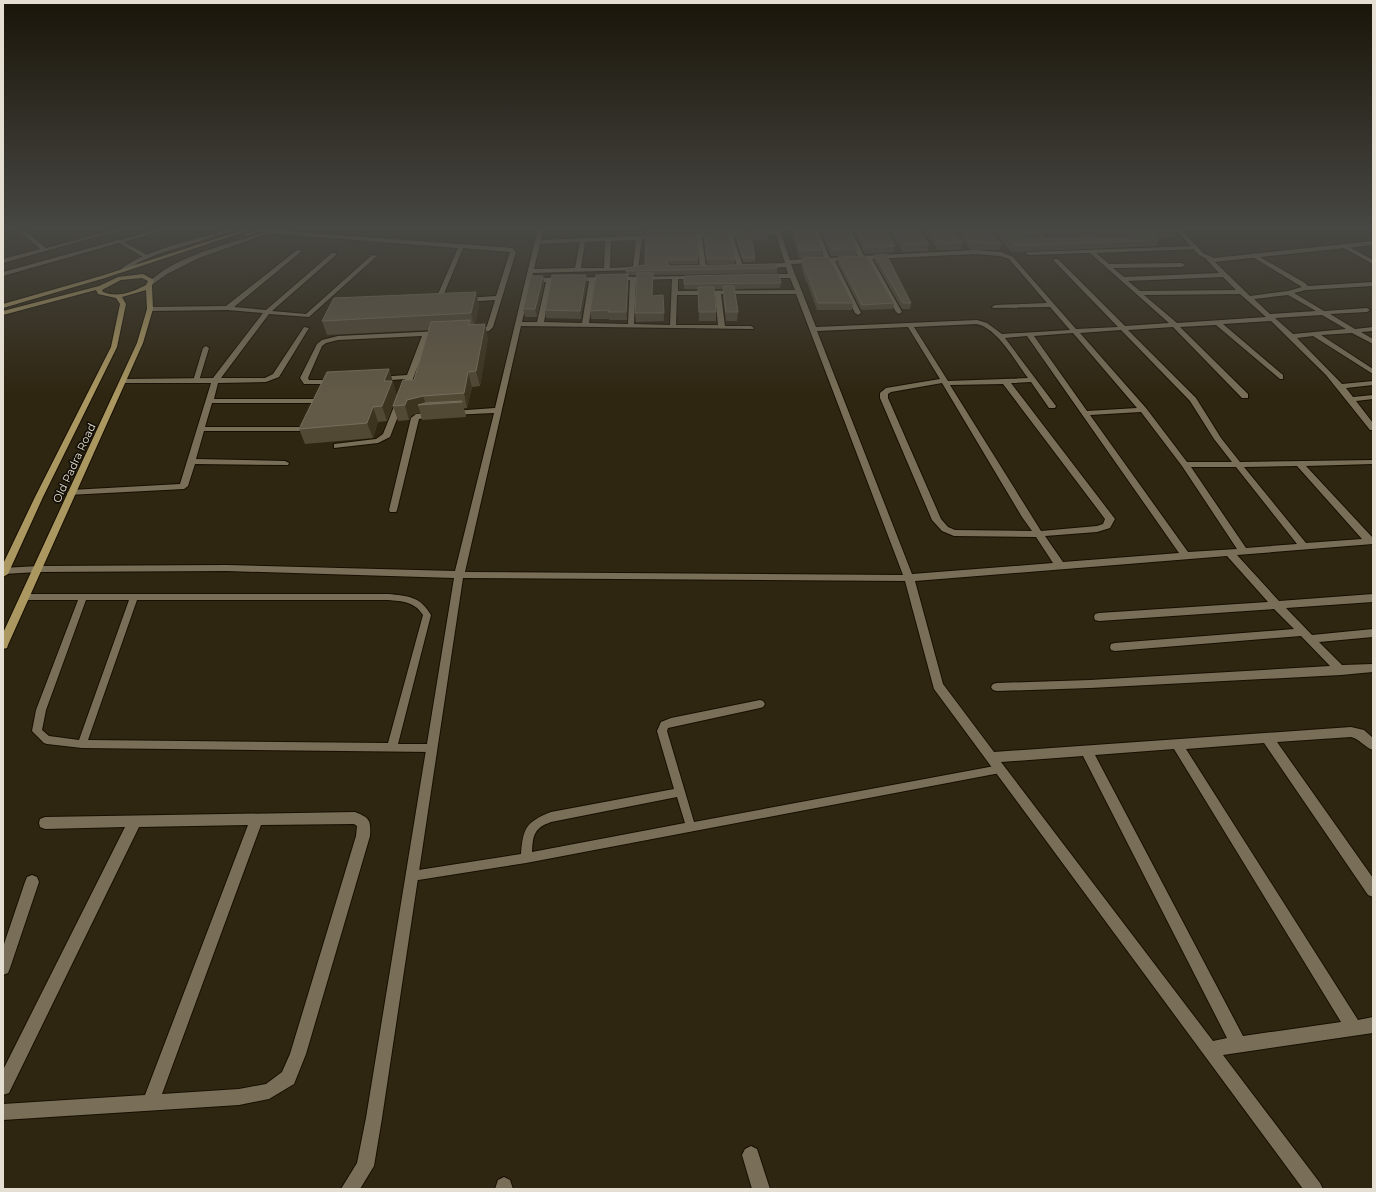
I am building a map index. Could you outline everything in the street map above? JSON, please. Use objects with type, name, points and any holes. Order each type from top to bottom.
[{"type":"main road","points":[[3,306],[79,284]]},
{"type":"main road","points":[[3,313],[107,284]]},
{"type":"main road","points":[[102,286],[99,290],[100,293],[104,295],[118,296],[135,292],[150,285]]},
{"type":"main road","name":"Old Padra Road","points":[[3,646],[71,493],[140,344],[150,309],[150,285]]},
{"type":"main road","points":[[71,286],[102,286]]},
{"type":"main road","name":"Old Padra Road","points":[[4,573],[39,497],[96,387],[114,347],[123,304],[118,296]]},
{"type":"street","points":[[228,308],[258,284]]},
{"type":"street","points":[[71,493],[184,486],[215,381],[268,311],[300,284]]},
{"type":"street","points":[[150,309],[228,308],[307,316],[343,284]]},
{"type":"street","points":[[438,301],[445,284]]},
{"type":"street","points":[[465,332],[480,331],[490,327],[503,284]]},
{"type":"street","points":[[350,1189],[365,1166],[370,1138],[459,575],[528,284]]},
{"type":"street","points":[[540,325],[548,284]]},
{"type":"street","points":[[585,326],[591,284]]},
{"type":"street","points":[[631,326],[633,284]]},
{"type":"street","points":[[673,327],[675,284]]},
{"type":"street","points":[[795,284],[909,578],[938,686],[1314,1189]]},
{"type":"street","points":[[842,284],[858,313]]},
{"type":"street","points":[[881,284],[899,312]]},
{"type":"street","points":[[1034,284],[1143,410],[1185,465],[1244,552]]},
{"type":"street","points":[[1079,284],[1194,400],[1218,439],[1304,547]]},
{"type":"street","points":[[1128,284],[1175,325],[1246,396]]},
{"type":"street","points":[[1233,284],[1329,372],[1373,428]]},
{"type":"street","points":[[1302,284],[1306,288]]},
{"type":"street","points":[[1248,298],[1289,293],[1306,288],[1373,284]]},
{"type":"street","points":[[674,293],[718,292],[727,290],[798,292]]},
{"type":"street","points":[[718,292],[722,328]]},
{"type":"street","points":[[1139,293],[1241,292]]},
{"type":"street","points":[[1289,293],[1373,342]]},
{"type":"street","points":[[461,300],[499,298]]},
{"type":"street","points":[[430,302],[445,301]]},
{"type":"street","points":[[995,307],[1051,305]]},
{"type":"street","points":[[1000,336],[1175,325],[1367,310]]},
{"type":"street","points":[[813,329],[977,322],[986,324],[1000,336],[1052,406]]},
{"type":"street","points":[[1217,322],[1280,377]]},
{"type":"street","points":[[518,324],[751,328]]},
{"type":"street","points":[[910,325],[1038,534],[1060,566]]},
{"type":"street","points":[[124,381],[262,381],[276,375],[306,328]]},
{"type":"street","points":[[1291,336],[1373,329]]},
{"type":"street","points":[[343,381],[313,383],[307,382],[304,378],[319,345],[324,341],[338,338],[449,332]]},
{"type":"street","points":[[337,446],[378,441],[387,435],[426,334]]},
{"type":"street","points":[[1029,334],[1186,556]]},
{"type":"street","points":[[1314,334],[1373,372]]},
{"type":"street","points":[[372,379],[410,377]]},
{"type":"street","points":[[1006,382],[1110,519],[1107,526],[1097,529],[1038,534],[954,533],[944,529],[937,520],[884,398],[884,394],[889,390],[944,382],[1006,382],[1033,380]]},
{"type":"street","points":[[1340,386],[1373,383]]},
{"type":"street","points":[[1351,399],[1373,398]]},
{"type":"street","points":[[209,401],[318,401]]},
{"type":"street","points":[[393,510],[415,418],[428,414],[498,410]]},
{"type":"street","points":[[1086,413],[1143,410]]},
{"type":"street","points":[[201,429],[301,428]]},
{"type":"street","points":[[192,461],[285,464]]},
{"type":"street","points":[[1298,462],[1372,541]]},
{"type":"street","points":[[1185,465],[1373,462]]},
{"type":"street","points":[[4,573],[38,569],[227,568],[459,575],[909,578],[1372,541]]},
{"type":"street","points":[[1230,553],[1277,605],[1341,671]]},
{"type":"street","points":[[1099,617],[1373,598]]},
{"type":"street","points":[[1115,647],[1373,633]]},
{"type":"street","points":[[997,687],[1341,671],[1373,668]]},
{"type":"street","points":[[992,757],[1351,732],[1360,734],[1373,745]]},
{"type":"street","points":[[1267,738],[1373,890]]},
{"type":"street","points":[[1177,744],[1354,1028]]},
{"type":"street","points":[[1087,751],[1239,1045]]},
{"type":"street","points":[[150,1103],[257,818]]},
{"type":"street","points":[[3,1112],[239,1097],[269,1091],[288,1078],[298,1054],[363,836],[364,823],[356,818],[257,818],[46,823]]},
{"type":"street","points":[[3,1086],[135,821]]},
{"type":"street","points":[[4,964],[32,882]]},
{"type":"street","points":[[1209,1049],[1373,1025]]},
{"type":"street","points":[[751,1155],[761,1189]]},
{"type":"lane","points":[[196,381],[206,348]]},
{"type":"lane","points":[[24,597],[388,597],[410,599],[422,606],[427,615],[392,747]]},
{"type":"lane","points":[[84,597],[41,710],[37,731],[47,740],[82,744],[432,748]]},
{"type":"lane","points":[[82,744],[134,597]]},
{"type":"lane","points":[[690,827],[662,730],[664,725],[671,722],[760,704]]},
{"type":"lane","points":[[412,876],[526,858],[1000,769]]},
{"type":"lane","points":[[526,858],[529,834],[538,821],[551,817],[680,792]]},
{"type":"building","points":[[529,284],[541,284],[535,309],[523,309]]},
{"type":"building","points":[[550,284],[585,284],[580,311],[545,310]]},
{"type":"building","points":[[595,284],[627,284],[626,312],[608,312],[609,310],[590,311]]},
{"type":"building","points":[[636,284],[653,284],[652,296],[663,295],[664,313],[635,313]]},
{"type":"building","points":[[811,284],[843,284],[853,303],[818,303]]},
{"type":"building","points":[[851,284],[882,284],[894,303],[862,305]]},
{"type":"building","points":[[892,284],[901,284],[911,303],[903,303]]},
{"type":"building","points":[[723,286],[734,286],[738,312],[726,312]]},
{"type":"building","points":[[698,287],[714,287],[716,312],[699,312]]},
{"type":"building","points":[[476,292],[471,313],[322,321],[334,298]]},
{"type":"building","points":[[470,320],[468,325],[485,324],[476,371],[468,372],[464,393],[423,396],[407,400],[405,405],[393,406],[403,380],[414,380],[431,322]]},
{"type":"building","points":[[389,369],[384,381],[392,381],[382,406],[373,407],[367,423],[299,429],[327,372]]},
{"type":"building","points":[[462,402],[418,405],[425,403]]}]
